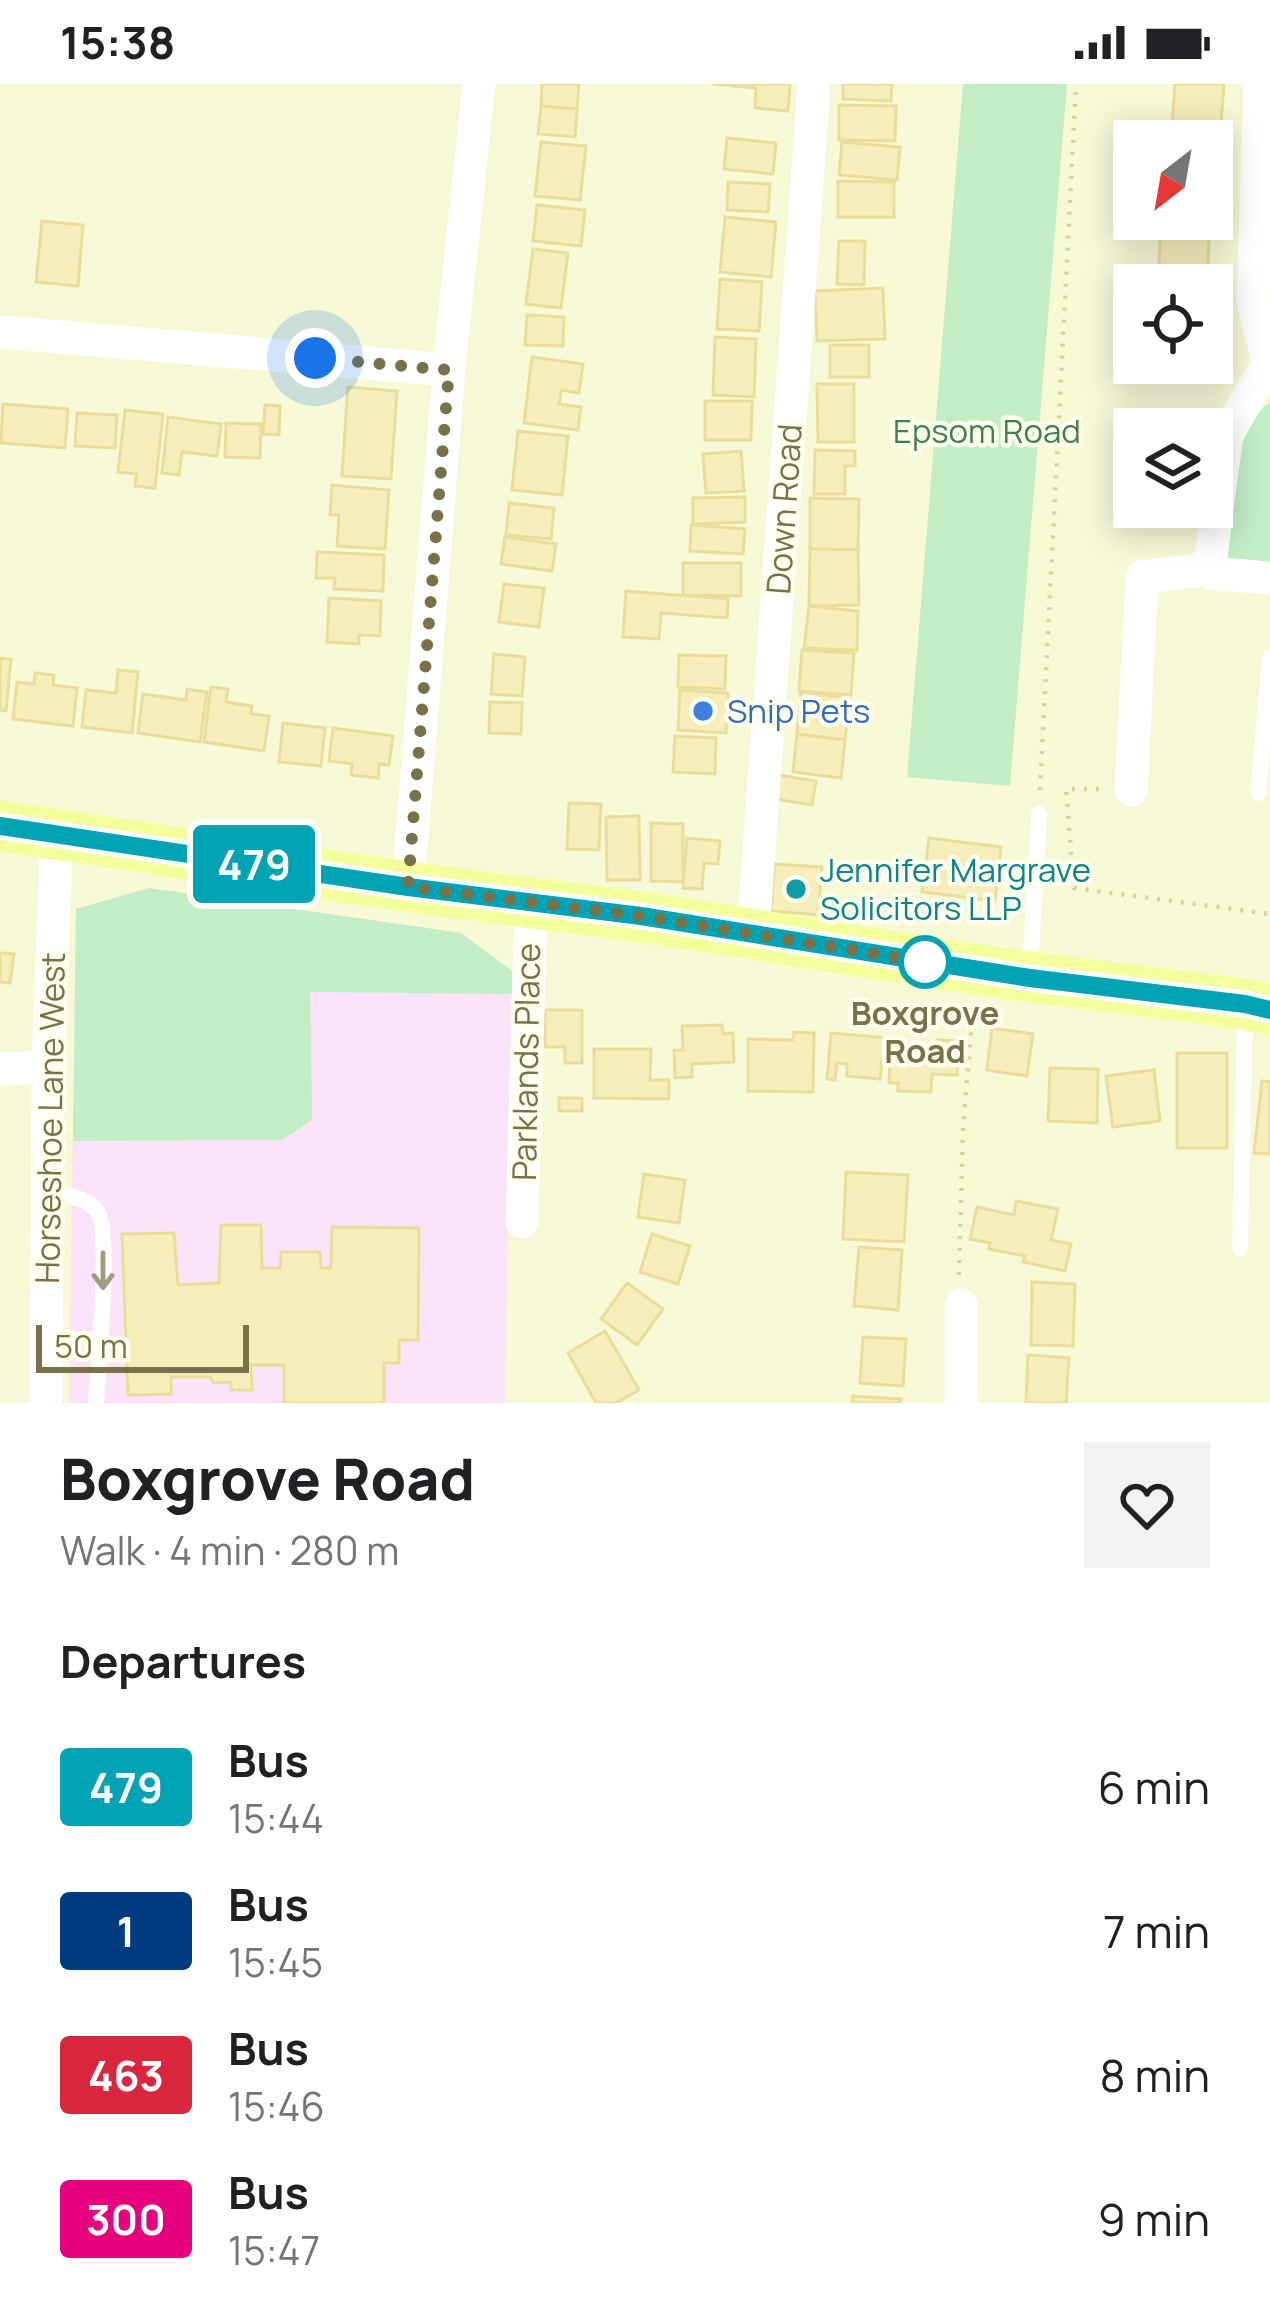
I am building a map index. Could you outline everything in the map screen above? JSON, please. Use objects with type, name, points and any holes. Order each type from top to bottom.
[{"type":"main road","points":[[0,826],[1030,978],[1257,1007]]},
{"type":"street","points":[[408,887],[449,370],[479,84]]},
{"type":"street","name":"Down Road","points":[[753,934],[814,84]]},
{"type":"street","points":[[1260,84],[1263,208],[1253,302],[1269,360],[1226,437],[1209,573],[1270,578]]},
{"type":"street","points":[[0,332],[449,370]]},
{"type":"street","points":[[1130,790],[1142,577],[1209,569]]},
{"type":"street","name":"Horseshoe Lane West","points":[[52,1395],[48,1067],[56,851],[61,834]]},
{"type":"street","name":"Parklands Place","points":[[522,1222],[531,903]]},
{"type":"street","points":[[0,1069],[48,1067]]},
{"type":"street","points":[[961,1305],[962,1403]]},
{"type":"lane","points":[[1258,793],[1270,658]]},
{"type":"lane","points":[[1030,978],[1039,814]]},
{"type":"lane","points":[[1240,1248],[1257,1007]]},
{"type":"lane","points":[[47,1190],[96,1208],[102,1223],[96,1403]]},
{"type":"path","points":[[1039,814],[1076,84]]},
{"type":"path","points":[[1130,790],[1066,789],[1074,888],[1270,914]]},
{"type":"path","points":[[961,1305],[958,1250],[963,1126],[977,970]]},
{"type":"shaded area","points":[[0,84],[1270,84],[1270,1403],[0,1403]]},
{"type":"shaded area","points":[[149,888],[461,933],[512,971],[505,1403],[69,1403],[76,909]]},
{"type":"green space","name":"Epsom Road","points":[[963,84],[1067,84],[1010,786],[907,777]]},
{"type":"green space","points":[[1270,402],[1270,568],[1225,563],[1246,423]]},
{"type":"green space","points":[[149,888],[461,933],[512,971],[512,994],[310,992],[312,1120],[282,1140],[73,1141],[76,909]]},
{"type":"building","points":[[542,84],[579,84],[577,109],[541,106]]},
{"type":"building","points":[[712,84],[790,84],[788,111],[755,108],[756,88]]},
{"type":"building","points":[[843,84],[892,84],[891,101],[843,99]]},
{"type":"building","points":[[1175,84],[1224,84],[1221,120],[1172,120]]},
{"type":"building","points":[[839,105],[896,106],[895,141],[839,140]]},
{"type":"building","points":[[541,106],[577,109],[575,137],[538,134]]},
{"type":"building","points":[[727,138],[776,143],[773,174],[724,169]]},
{"type":"building","points":[[541,142],[586,146],[580,200],[535,196]]},
{"type":"building","points":[[842,142],[900,147],[897,180],[839,175]]},
{"type":"building","points":[[838,181],[894,182],[894,217],[838,217]]},
{"type":"building","points":[[728,182],[770,184],[768,212],[727,210]]},
{"type":"building","points":[[537,205],[585,210],[581,246],[533,241]]},
{"type":"building","points":[[725,217],[776,222],[771,277],[720,272]]},
{"type":"building","points":[[42,221],[83,225],[78,286],[36,282]]},
{"type":"building","points":[[1160,240],[1209,240],[1208,264],[1159,264]]},
{"type":"building","points":[[839,241],[865,241],[864,285],[837,284]]},
{"type":"building","points":[[533,249],[568,253],[561,308],[526,304]]},
{"type":"building","points":[[720,279],[762,282],[759,331],[717,329]]},
{"type":"building","points":[[883,288],[885,339],[817,341],[815,291]]},
{"type":"building","points":[[527,315],[564,317],[563,346],[525,345]]},
{"type":"building","points":[[715,337],[756,339],[754,397],[713,395]]},
{"type":"building","points":[[830,345],[869,345],[869,377],[830,377]]},
{"type":"building","points":[[532,357],[583,364],[579,393],[561,390],[559,404],[581,407],[578,430],[524,423]]},
{"type":"building","points":[[817,384],[854,384],[854,442],[818,442]]},
{"type":"building","points":[[348,387],[397,391],[391,479],[342,476]]},
{"type":"building","points":[[705,401],[752,401],[751,440],[705,440]]},
{"type":"building","points":[[3,404],[68,409],[65,448],[1,443]]},
{"type":"building","points":[[265,405],[280,406],[279,435],[263,434]]},
{"type":"building","points":[[125,410],[163,414],[155,488],[135,486],[136,474],[118,472]]},
{"type":"building","points":[[77,413],[117,415],[115,448],[75,446]]},
{"type":"building","points":[[168,417],[221,424],[217,456],[182,452],[179,475],[162,473]]},
{"type":"building","points":[[226,423],[261,424],[260,458],[225,457]]},
{"type":"building","points":[[518,431],[568,436],[562,495],[512,490]]},
{"type":"building","points":[[815,450],[855,451],[855,466],[845,466],[845,494],[814,494]]},
{"type":"building","points":[[741,451],[744,491],[706,493],[703,454]]},
{"type":"building","points":[[332,485],[389,490],[385,549],[337,546],[339,515],[330,515]]},
{"type":"building","points":[[745,497],[745,522],[693,524],[693,498]]},
{"type":"building","points":[[810,498],[859,499],[858,550],[810,549]]},
{"type":"building","points":[[509,503],[554,508],[551,539],[506,535]]},
{"type":"building","points":[[691,525],[745,529],[743,554],[690,551]]},
{"type":"building","points":[[505,537],[556,544],[552,571],[501,564]]},
{"type":"building","points":[[810,549],[858,550],[859,605],[809,606]]},
{"type":"building","points":[[317,552],[384,555],[383,591],[334,589],[335,578],[316,578]]},
{"type":"building","points":[[683,563],[741,563],[741,596],[683,595]]},
{"type":"building","points":[[504,584],[544,588],[539,627],[499,622]]},
{"type":"building","points":[[626,591],[728,599],[727,618],[661,613],[659,639],[623,637]]},
{"type":"building","points":[[329,598],[381,601],[380,636],[359,635],[359,644],[327,642]]},
{"type":"building","points":[[809,606],[858,611],[857,650],[804,648]]},
{"type":"building","points":[[802,650],[854,653],[851,695],[799,691]]},
{"type":"building","points":[[494,654],[525,657],[522,696],[491,694]]},
{"type":"building","points":[[679,655],[726,656],[725,689],[678,687]]},
{"type":"building","points":[[0,658],[11,659],[6,711],[0,710]]},
{"type":"building","points":[[118,670],[138,672],[132,733],[82,727],[86,690],[116,693]]},
{"type":"building","points":[[35,673],[54,675],[53,685],[77,688],[73,726],[13,719],[17,682],[34,684]]},
{"type":"building","points":[[211,687],[228,689],[226,702],[252,706],[251,714],[269,716],[264,751],[204,742]]},
{"type":"building","points":[[187,689],[207,692],[200,742],[138,733],[143,694],[186,700]]},
{"type":"building","name":"Snip Pets","points":[[680,690],[728,693],[726,733],[678,730]]},
{"type":"building","points":[[801,692],[850,698],[845,740],[797,734]]},
{"type":"building","points":[[490,702],[522,703],[521,734],[489,733]]},
{"type":"building","points":[[283,723],[325,728],[321,766],[279,762]]},
{"type":"building","points":[[333,728],[393,736],[389,765],[379,764],[378,778],[351,775],[352,764],[329,761]]},
{"type":"building","points":[[797,734],[845,740],[841,778],[793,772]]},
{"type":"building","points":[[675,736],[716,738],[715,774],[673,772]]},
{"type":"building","points":[[778,775],[816,781],[812,805],[775,799]]},
{"type":"building","points":[[569,803],[601,804],[599,850],[567,849]]},
{"type":"building","points":[[639,816],[640,880],[607,880],[606,817]]},
{"type":"building","points":[[651,823],[683,824],[683,882],[651,881]]},
{"type":"building","points":[[687,838],[720,841],[718,864],[704,863],[702,889],[683,888]]},
{"type":"building","points":[[929,838],[1001,847],[995,901],[922,892]]},
{"type":"building","name":"Jennifer Margrave Solicitors LLP","points":[[775,864],[822,867],[818,915],[771,911]]},
{"type":"building","points":[[0,953],[14,954],[10,983],[0,982]]},
{"type":"building","points":[[545,1010],[582,1010],[582,1063],[565,1063],[565,1047],[545,1047]]},
{"type":"building","points":[[722,1025],[723,1034],[733,1033],[734,1062],[692,1064],[692,1077],[675,1078],[674,1050],[683,1050],[682,1026]]},
{"type":"building","points":[[992,1028],[1033,1034],[1027,1076],[987,1070]]},
{"type":"building","points":[[794,1032],[814,1033],[813,1092],[748,1091],[748,1039],[793,1040]]},
{"type":"building","points":[[831,1033],[890,1038],[880,1079],[847,1076],[847,1064],[837,1063],[835,1080],[827,1079]]},
{"type":"building","points":[[937,1040],[959,1041],[957,1075],[932,1074],[931,1092],[898,1091],[898,1083],[889,1083],[891,1046],[937,1048]]},
{"type":"building","points":[[594,1049],[651,1049],[650,1080],[669,1080],[669,1099],[594,1098]]},
{"type":"building","points":[[1177,1053],[1227,1053],[1227,1148],[1177,1148]]},
{"type":"building","points":[[1050,1068],[1098,1069],[1097,1123],[1048,1121]]},
{"type":"building","points":[[1154,1070],[1160,1121],[1113,1127],[1106,1076]]},
{"type":"building","points":[[1262,1081],[1270,1082],[1270,1154],[1254,1153]]},
{"type":"building","points":[[559,1098],[582,1098],[582,1111],[559,1111]]},
{"type":"building","points":[[846,1172],[908,1175],[904,1242],[843,1239]]},
{"type":"building","points":[[644,1174],[685,1180],[679,1223],[638,1217]]},
{"type":"building","points":[[1016,1201],[1058,1209],[1051,1240],[1071,1244],[1065,1271],[1023,1262],[1025,1256],[989,1249],[990,1243],[970,1239],[977,1207],[1014,1215]]},
{"type":"building","points":[[221,1225],[261,1225],[262,1268],[280,1268],[281,1252],[320,1252],[321,1268],[331,1268],[332,1227],[419,1228],[418,1340],[399,1340],[399,1363],[384,1363],[384,1403],[284,1403],[284,1365],[251,1365],[252,1390],[231,1390],[231,1382],[213,1383],[211,1377],[171,1377],[171,1394],[128,1395],[122,1234],[174,1233],[178,1285],[219,1283]]},
{"type":"building","points":[[652,1234],[690,1246],[678,1284],[640,1272]]},
{"type":"building","points":[[859,1247],[902,1250],[898,1310],[854,1306]]},
{"type":"building","points":[[1032,1282],[1075,1284],[1073,1346],[1031,1345]]},
{"type":"building","points":[[627,1283],[663,1309],[637,1345],[601,1319]]},
{"type":"building","points":[[605,1331],[639,1390],[616,1403],[596,1403],[568,1353]]},
{"type":"building","points":[[863,1337],[906,1339],[903,1386],[860,1383]]},
{"type":"building","points":[[1028,1355],[1069,1358],[1066,1403],[1026,1403]]},
{"type":"building","points":[[853,1396],[901,1399],[900,1403],[852,1403]]},
{"type":"bus line","name":"479","points":[[0,826],[1270,1010]]},
{"type":"place","name":"Snip Pets","points":[[703,711]]},
{"type":"place","name":"Jennifer Margrave Solicitors LLP","points":[[796,889]]},
{"type":"place","name":"Boxgrove Road","points":[[925,962]]},
{"type":"route","points":[[315,358],[449,370],[408,887],[641,916],[932,963],[925,962]]}]
